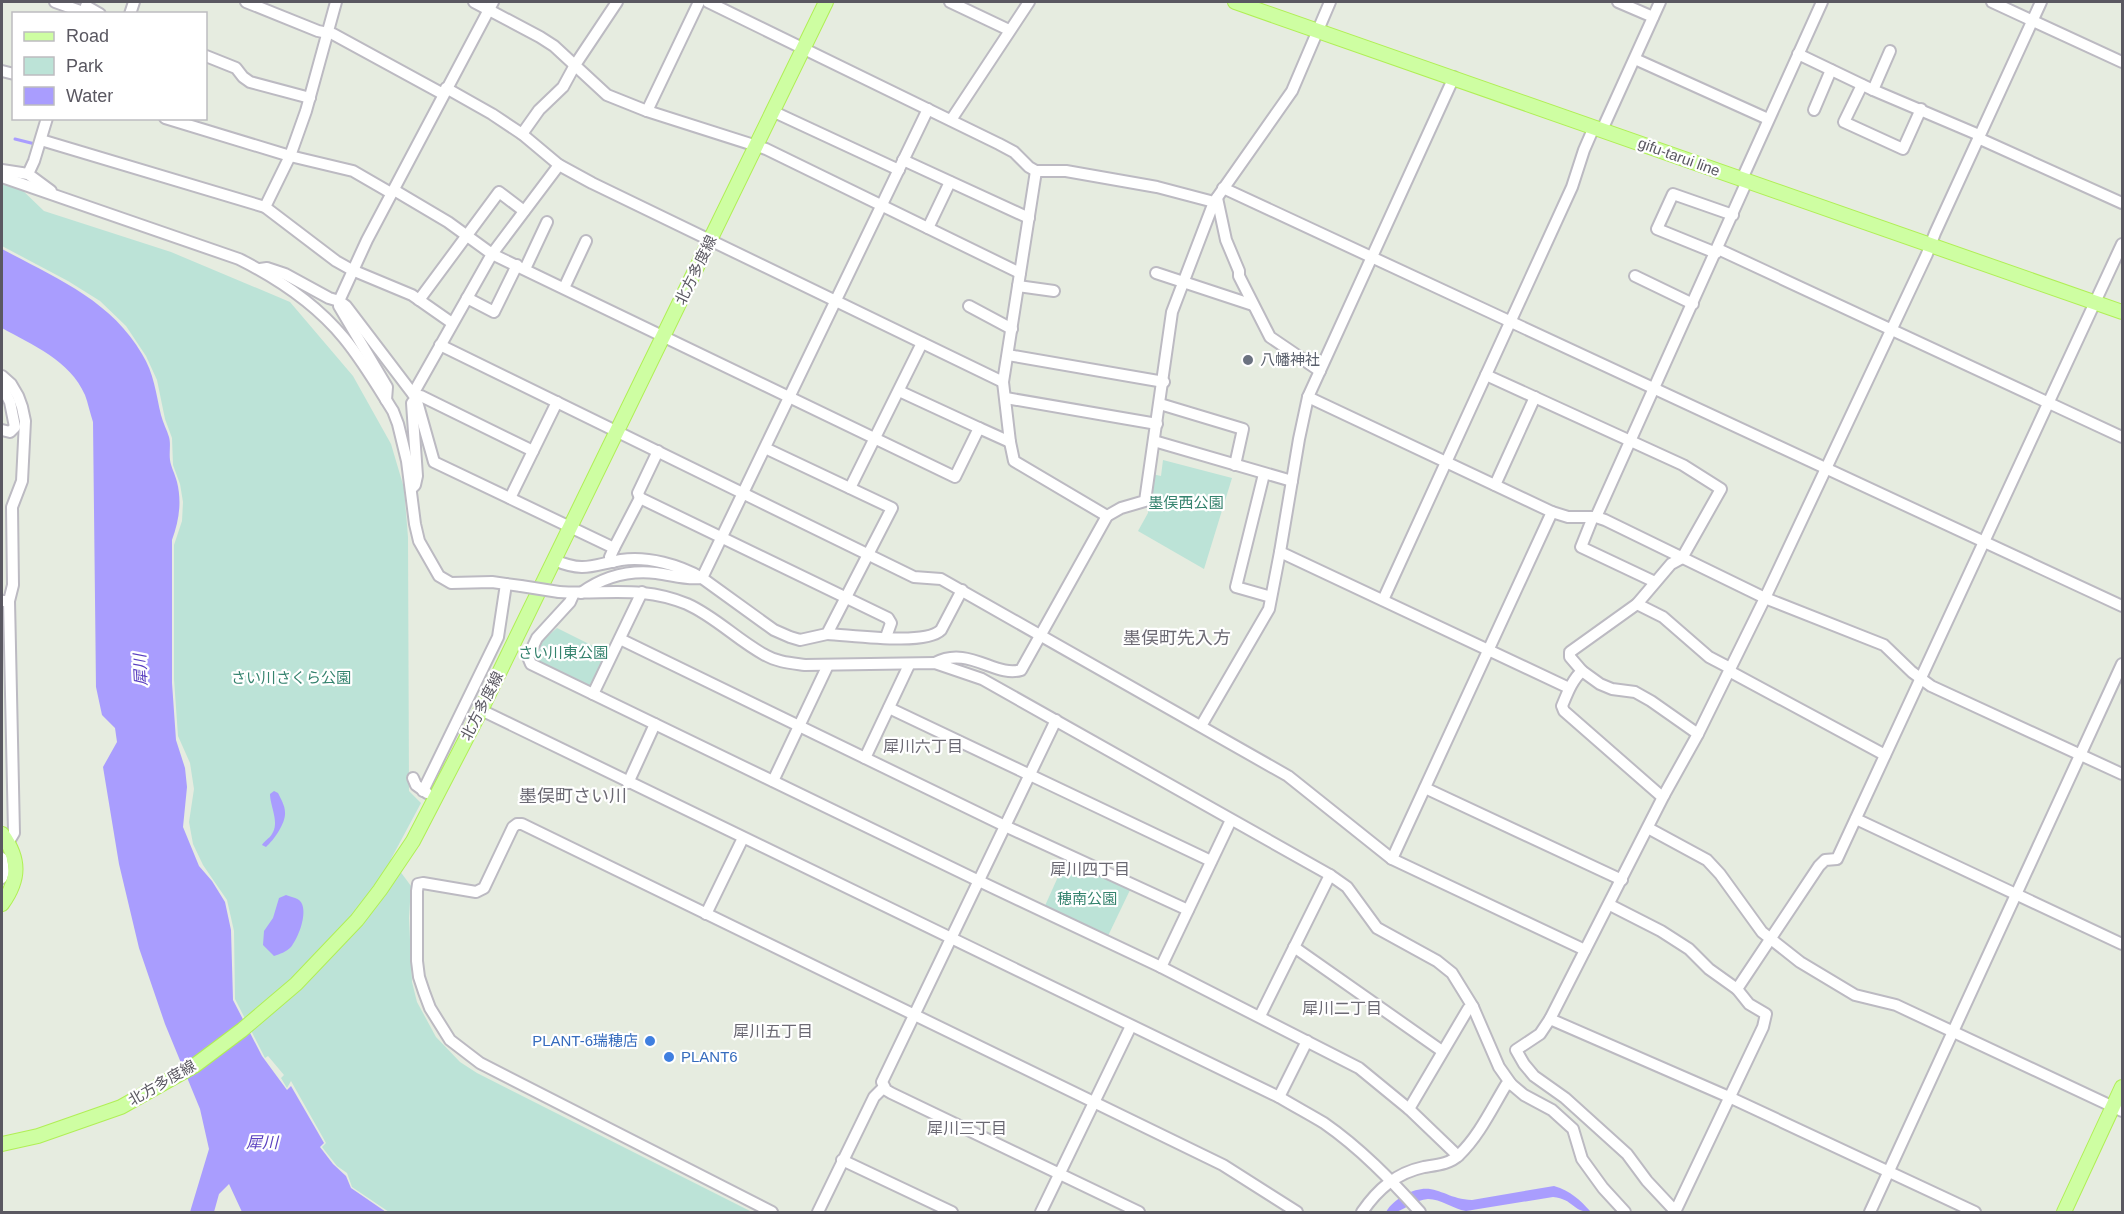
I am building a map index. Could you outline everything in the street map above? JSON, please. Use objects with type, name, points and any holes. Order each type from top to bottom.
[{"type":"main road","name":"北方多度線","points":[[2,1144],[38,1136],[121,1107],[194,1066],[279,999],[325,955],[357,920],[406,851],[481,710],[826,2]]},
{"type":"main road","name":"gifu-tarui line","points":[[1235,2],[2122,312]]},
{"type":"main road","points":[[2,904],[14,884],[15,864],[4,839]]},
{"type":"main road","points":[[2064,1212],[2118,1108],[2122,1087]]},
{"type":"street","points":[[55,2],[85,8]]},
{"type":"street","points":[[246,2],[291,21],[328,32],[358,46],[492,114],[522,134],[559,165],[592,183],[1004,382]]},
{"type":"street","points":[[265,207],[290,156],[310,98],[336,2]]},
{"type":"street","points":[[474,2],[491,6],[540,37],[575,65],[602,93],[647,111],[756,145],[1020,273]]},
{"type":"street","points":[[522,134],[539,110],[563,87],[617,2]]},
{"type":"street","points":[[647,111],[699,2]]},
{"type":"street","points":[[708,2],[1014,152],[1036,171],[1066,171],[1215,200]]},
{"type":"street","points":[[950,2],[1009,30]]},
{"type":"street","points":[[951,120],[1029,2]]},
{"type":"street","points":[[2,177],[212,248],[259,269],[325,318],[344,338],[393,411],[401,436],[419,541],[439,576],[452,583],[506,584],[577,593],[642,592],[664,596],[689,605],[715,620],[766,656],[784,662],[805,665],[909,665],[935,663],[956,657],[1016,671],[1021,670],[1107,516],[1121,508],[1145,501],[1164,382],[1172,312],[1182,282],[1215,200],[1292,91],[1330,2]]},
{"type":"street","points":[[1618,2],[1653,17]]},
{"type":"street","points":[[1383,600],[1572,187],[1584,150],[1635,58],[1660,2]]},
{"type":"street","points":[[1655,582],[1581,548],[1717,251],[1768,119],[1822,2]]},
{"type":"street","points":[[1992,2],[2122,62]]},
{"type":"street","points":[[1610,905],[1661,931],[1689,949],[1709,969],[1737,989],[1749,1004],[1766,1014],[1676,1212],[1647,1181],[1627,1154],[1565,1098],[1534,1076],[1516,1050],[1540,1034],[1550,1019],[1664,795],[1698,734],[1765,598],[1891,330],[2041,2]]},
{"type":"street","points":[[386,400],[387,387],[339,306],[339,301],[352,270],[444,91],[491,6]]},
{"type":"street","points":[[1873,90],[1890,51]]},
{"type":"street","points":[[1798,54],[2122,203]]},
{"type":"street","points":[[207,56],[236,68],[250,82],[310,98]]},
{"type":"street","points":[[1635,58],[1768,119]]},
{"type":"street","points":[[1814,110],[1831,70]]},
{"type":"street","points":[[1201,726],[1269,609],[1308,397],[1454,77]]},
{"type":"street","points":[[1862,85],[1844,122],[1904,149],[1921,109]]},
{"type":"street","points":[[702,578],[928,109]]},
{"type":"street","points":[[772,111],[901,165],[950,182],[1029,218]]},
{"type":"street","points":[[28,174],[41,140],[46,120]]},
{"type":"street","points":[[172,120],[290,156],[353,171],[448,222],[492,254],[955,477],[979,428]]},
{"type":"street","points":[[41,140],[265,207],[336,261],[412,295],[452,323]]},
{"type":"street","points":[[410,490],[415,485],[417,476],[412,414],[412,403],[415,396],[440,345],[492,254],[559,165]]},
{"type":"street","points":[[2,170],[28,174],[55,195]]},
{"type":"street","points":[[1036,171],[1004,382],[1010,442],[1014,461],[1107,516]]},
{"type":"street","points":[[928,228],[950,182]]},
{"type":"street","points":[[1223,188],[2122,606]]},
{"type":"street","points":[[419,300],[499,192],[524,211]]},
{"type":"street","points":[[1732,215],[1673,194],[1657,229],[1717,251],[2122,437]]},
{"type":"street","points":[[1215,200],[1239,276],[1270,337],[1320,370]]},
{"type":"street","points":[[467,298],[494,312],[547,222]]},
{"type":"street","points":[[564,288],[586,241]]},
{"type":"street","points":[[1737,989],[1819,866],[1825,860],[1837,859],[2122,244]]},
{"type":"street","points":[[259,269],[267,268],[285,274],[339,301],[351,312],[415,396],[435,462],[614,548]]},
{"type":"street","points":[[1156,273],[1253,305]]},
{"type":"street","points":[[1635,276],[1693,304]]},
{"type":"street","points":[[1018,286],[1054,291]]},
{"type":"street","points":[[969,306],[1012,329]]},
{"type":"street","points":[[850,488],[922,343]]},
{"type":"street","points":[[440,345],[914,577],[941,579],[962,590],[1288,776],[1392,859],[1585,950]]},
{"type":"street","points":[[1008,355],[1164,382]]},
{"type":"street","points":[[1486,375],[1683,465],[1721,489],[1682,558],[1671,564],[1636,604],[1570,652],[1570,657],[1582,671],[1600,684],[1635,692],[1698,734]]},
{"type":"street","points":[[2,376],[11,384],[18,396],[25,421],[22,481],[12,507],[13,585],[5,600],[14,833],[4,839]]},
{"type":"street","points":[[2,386],[10,402],[15,427],[10,432],[2,430]]},
{"type":"street","points":[[899,391],[1010,442]]},
{"type":"street","points":[[415,396],[430,399],[533,451]]},
{"type":"street","points":[[1308,397],[1552,512],[1568,517],[1594,517],[1765,598],[1884,645],[1921,680],[2122,774]]},
{"type":"street","points":[[1495,485],[1535,397]]},
{"type":"street","points":[[1006,398],[1157,424]]},
{"type":"street","points":[[510,498],[557,402]]},
{"type":"street","points":[[1160,404],[1243,429],[1235,465]]},
{"type":"street","points":[[1154,441],[1292,481]]},
{"type":"street","points":[[765,448],[892,508],[827,634]]},
{"type":"street","points":[[613,562],[610,557],[640,498],[638,493],[658,451]]},
{"type":"street","points":[[1264,474],[1236,587],[1271,597]]},
{"type":"street","points":[[640,498],[888,618],[891,623],[886,637]]},
{"type":"street","points":[[1392,859],[1552,512]]},
{"type":"street","points":[[1280,552],[1569,688]]},
{"type":"street","points":[[554,560],[567,565],[589,568],[623,560],[658,562],[686,569],[774,630],[800,640],[827,634],[911,639],[937,635],[962,590]]},
{"type":"street","points":[[702,578],[688,580],[656,573],[633,572],[616,575],[593,584],[577,593],[537,638],[528,657],[531,664],[1161,967],[1359,1068],[1382,1085],[1458,1156]]},
{"type":"street","points":[[423,791],[498,637],[506,584]]},
{"type":"street","points":[[593,694],[642,592]]},
{"type":"street","points":[[1636,604],[1663,617],[1709,657],[1730,670],[1885,756]]},
{"type":"street","points":[[620,639],[1005,826],[1188,910]]},
{"type":"street","points":[[935,663],[982,679],[1330,874],[1347,887],[1377,928],[1437,961],[1452,973],[1473,1007],[1499,1068],[1511,1084],[1524,1095],[1561,1116],[1573,1129],[1582,1159],[1602,1188],[1625,1212]]},
{"type":"street","points":[[1870,1212],[2122,664]]},
{"type":"street","points":[[773,781],[828,665]]},
{"type":"street","points":[[865,758],[909,665]]},
{"type":"street","points":[[1582,671],[1569,688],[1562,706],[1564,711],[1660,795],[1664,795]]},
{"type":"street","points":[[889,708],[1211,861]]},
{"type":"street","points":[[481,710],[1279,1097],[1331,1129],[1399,1189],[1418,1210]]},
{"type":"street","points":[[1056,720],[884,1075],[884,1087],[891,1094],[1139,1212]]},
{"type":"street","points":[[628,783],[655,724]]},
{"type":"street","points":[[413,778],[416,785],[435,798]]},
{"type":"street","points":[[1425,788],[1622,880]]},
{"type":"street","points":[[1856,819],[2122,944]]},
{"type":"street","points":[[1161,967],[1231,820]]},
{"type":"street","points":[[772,1212],[480,1063],[450,1040],[430,1008],[419,977],[418,884],[476,892],[484,888],[513,827],[522,824],[1223,1165],[1297,1212]]},
{"type":"street","points":[[1648,828],[1707,860],[1720,874],[1762,932],[1800,962],[1855,995],[1896,1005],[2118,1108]]},
{"type":"street","points":[[706,914],[743,838]]},
{"type":"street","points":[[2,858],[4,872],[2,878]]},
{"type":"street","points":[[1260,1016],[1330,874]]},
{"type":"street","points":[[1294,947],[1442,1052]]},
{"type":"street","points":[[1409,1109],[1468,1009],[1473,1007]]},
{"type":"street","points":[[1550,1019],[1729,1097],[1976,1212]]},
{"type":"street","points":[[1041,1212],[1131,1026]]},
{"type":"street","points":[[1279,1097],[1307,1041]]},
{"type":"street","points":[[1362,1212],[1383,1185],[1422,1168],[1441,1165],[1458,1156],[1479,1131],[1506,1085],[1511,1084]]},
{"type":"street","points":[[818,1212],[874,1096],[884,1087]]},
{"type":"street","points":[[842,1160],[952,1212]]},
{"type":"green space","name":"さい川さくら公園","points":[[2,182],[18,186],[44,211],[171,252],[290,302],[353,376],[391,444],[404,488],[408,537],[409,791],[421,803],[391,859],[411,886],[409,918],[412,982],[417,1002],[436,1037],[460,1062],[477,1073],[752,1212],[389,1212],[352,1187],[347,1173],[337,1166],[322,1147],[326,1143],[291,1081],[287,1088],[281,1078],[284,1075],[268,1056],[265,1058],[235,999],[234,931],[227,900],[203,865],[193,844],[189,822],[194,789],[190,763],[178,736],[174,679],[174,545],[182,521],[183,502],[180,484],[173,465],[172,438],[165,419],[157,380],[146,356],[126,326],[100,301],[2,246]]},
{"type":"green space","name":"墨俣西公園","points":[[1163,460],[1232,478],[1204,569],[1138,531],[1148,513],[1152,474],[1161,476]]},
{"type":"green space","name":"さい川東公園","points":[[557,628],[609,654],[592,690],[533,661],[541,642]]},
{"type":"green space","name":"穂南公園","points":[[1066,859],[1130,890],[1107,938],[1044,908]]},
{"type":"water","name":"犀川","points":[[2,249],[61,280],[98,304],[129,335],[149,369],[169,437],[170,460],[179,497],[178,519],[172,540],[172,683],[176,740],[185,768],[187,787],[183,827],[199,866],[225,902],[231,930],[233,1000],[262,1056],[287,1090],[291,1086],[324,1143],[320,1147],[346,1176],[351,1188],[386,1212],[242,1212],[229,1184],[219,1194],[214,1212],[190,1212],[209,1149],[200,1109],[165,1024],[139,948],[119,864],[103,767],[117,742],[115,728],[102,715],[96,687],[93,422],[85,395],[70,372],[37,347],[2,328]]},
{"type":"water","points":[[274,791],[278,793],[283,802],[285,816],[279,831],[266,847],[262,845],[272,834],[275,825],[270,799],[270,794]]},
{"type":"water","points":[[286,895],[301,902],[303,921],[291,947],[274,956],[263,945],[264,931],[273,918],[279,898]]},
{"type":"water","points":[[1554,1186],[1575,1196],[1591,1212],[1580,1210],[1565,1200],[1553,1197],[1466,1211],[1428,1199],[1395,1213],[1386,1212],[1400,1198],[1423,1189],[1472,1200]]},
{"type":"waterway","points":[[15,139],[35,144]]},
{"type":"place","name":"八幡神社","points":[[1248,360]]},
{"type":"place","name":"PLANT-6瑞穂店","points":[[650,1041]]},
{"type":"place","name":"PLANT6","points":[[669,1057]]},
{"type":"district","name":"墨俣町先入方","points":[[1177,638]]},
{"type":"district","name":"犀川六丁目","points":[[923,746]]},
{"type":"district","name":"墨俣町さい川","points":[[573,796]]},
{"type":"district","name":"犀川四丁目","points":[[1090,869]]},
{"type":"district","name":"犀川二丁目","points":[[1342,1008]]},
{"type":"district","name":"犀川五丁目","points":[[773,1031]]},
{"type":"district","name":"犀川三丁目","points":[[967,1128]]}]
